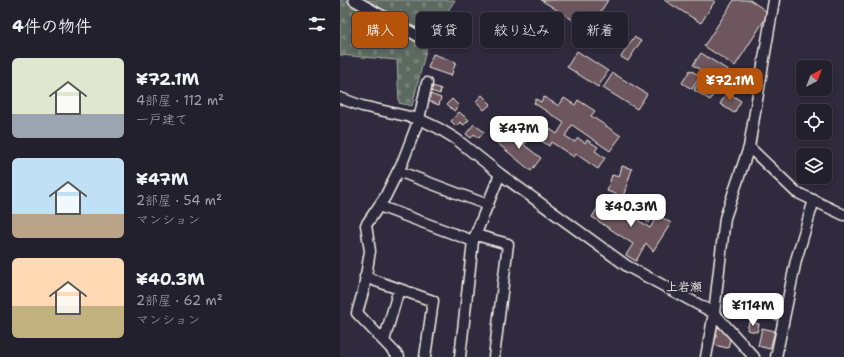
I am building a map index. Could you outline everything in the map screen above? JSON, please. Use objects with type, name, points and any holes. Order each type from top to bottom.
[{"type":"street","points":[[706,357],[714,313],[725,218],[748,147],[774,0]]},
{"type":"street","points":[[356,1],[370,4],[416,35]]},
{"type":"street","points":[[399,357],[357,313],[370,251],[366,225],[385,197],[398,171],[419,119],[427,83]]},
{"type":"street","points":[[340,98],[362,106],[419,119],[456,139],[500,174],[627,266],[714,313],[754,357]]},
{"type":"street","points":[[748,147],[796,192],[844,215]]},
{"type":"street","points":[[398,171],[488,205]]},
{"type":"street","points":[[460,357],[475,238],[500,174]]},
{"type":"street","points":[[776,357],[796,260],[814,200]]},
{"type":"street","points":[[379,206],[475,238],[508,244],[494,357]]},
{"type":"street","points":[[365,277],[433,301],[425,357]]},
{"type":"street","points":[[384,341],[399,289]]},
{"type":"green space","points":[[340,0],[455,0],[447,12],[416,12],[416,48],[426,48],[412,106],[399,103],[397,60],[340,55]]},
{"type":"building","points":[[541,0],[608,0],[600,12],[572,12],[572,19],[564,14],[564,12],[560,12]]},
{"type":"building","points":[[664,0],[713,0],[715,1],[701,23]]},
{"type":"building","points":[[734,0],[750,0],[769,13],[735,66],[704,46]]},
{"type":"building","points":[[634,37],[641,41],[628,61],[621,57]]},
{"type":"building","points":[[577,51],[608,71],[598,87],[567,67]]},
{"type":"building","points":[[701,53],[731,72],[723,84],[693,65]]},
{"type":"building","points":[[433,54],[456,62],[451,76],[428,68]]},
{"type":"building","points":[[690,70],[700,76],[692,89],[682,83]]},
{"type":"building","points":[[613,73],[647,94],[637,109],[603,88]]},
{"type":"building","points":[[738,74],[747,80],[740,91],[731,85]]},
{"type":"building","points":[[701,77],[718,88],[710,100],[694,90]]},
{"type":"building","points":[[433,86],[441,89],[440,94],[431,91]]},
{"type":"building","points":[[727,92],[741,101],[734,113],[720,104]]},
{"type":"building","points":[[430,94],[441,98],[439,105],[428,101]]},
{"type":"building","points":[[482,95],[491,104],[484,110],[476,101]]},
{"type":"building","points":[[544,97],[559,106],[564,98],[575,105],[578,100],[595,111],[591,116],[621,136],[610,151],[572,125],[565,136],[575,142],[578,138],[585,143],[587,140],[598,147],[595,151],[605,158],[598,169],[576,154],[574,157],[551,142],[549,146],[518,125],[522,119],[535,128],[539,121],[557,134],[564,123],[534,103],[536,99],[541,102]]},
{"type":"building","points":[[452,99],[459,106],[454,111],[447,104]]},
{"type":"building","points":[[459,112],[469,120],[464,125],[460,122],[456,126],[451,121]]},
{"type":"building","points":[[474,124],[484,132],[479,138],[474,134],[471,138],[466,134]]},
{"type":"building","points":[[505,131],[516,139],[520,134],[528,140],[524,145],[541,158],[531,171],[496,142]]},
{"type":"building","points":[[622,166],[632,169],[623,197],[607,191],[612,175],[619,177]]},
{"type":"building","points":[[629,197],[655,213],[649,223],[623,206]]},
{"type":"building","points":[[604,198],[650,228],[658,215],[671,223],[653,251],[646,243],[636,261],[626,255],[633,244],[592,217]]},
{"type":"building","points":[[760,300],[767,302],[766,306],[779,310],[777,320],[759,316],[761,307],[759,306]]},
{"type":"building","points":[[751,308],[758,309],[756,321],[749,319]]},
{"type":"building","points":[[717,322],[731,335],[728,348],[713,345]]},
{"type":"building","points":[[749,322],[759,324],[757,332],[747,330]]},
{"type":"building","points":[[762,328],[775,331],[770,349],[758,346]]},
{"type":"district","name":"上岩瀬","points":[[684,287]]}]
